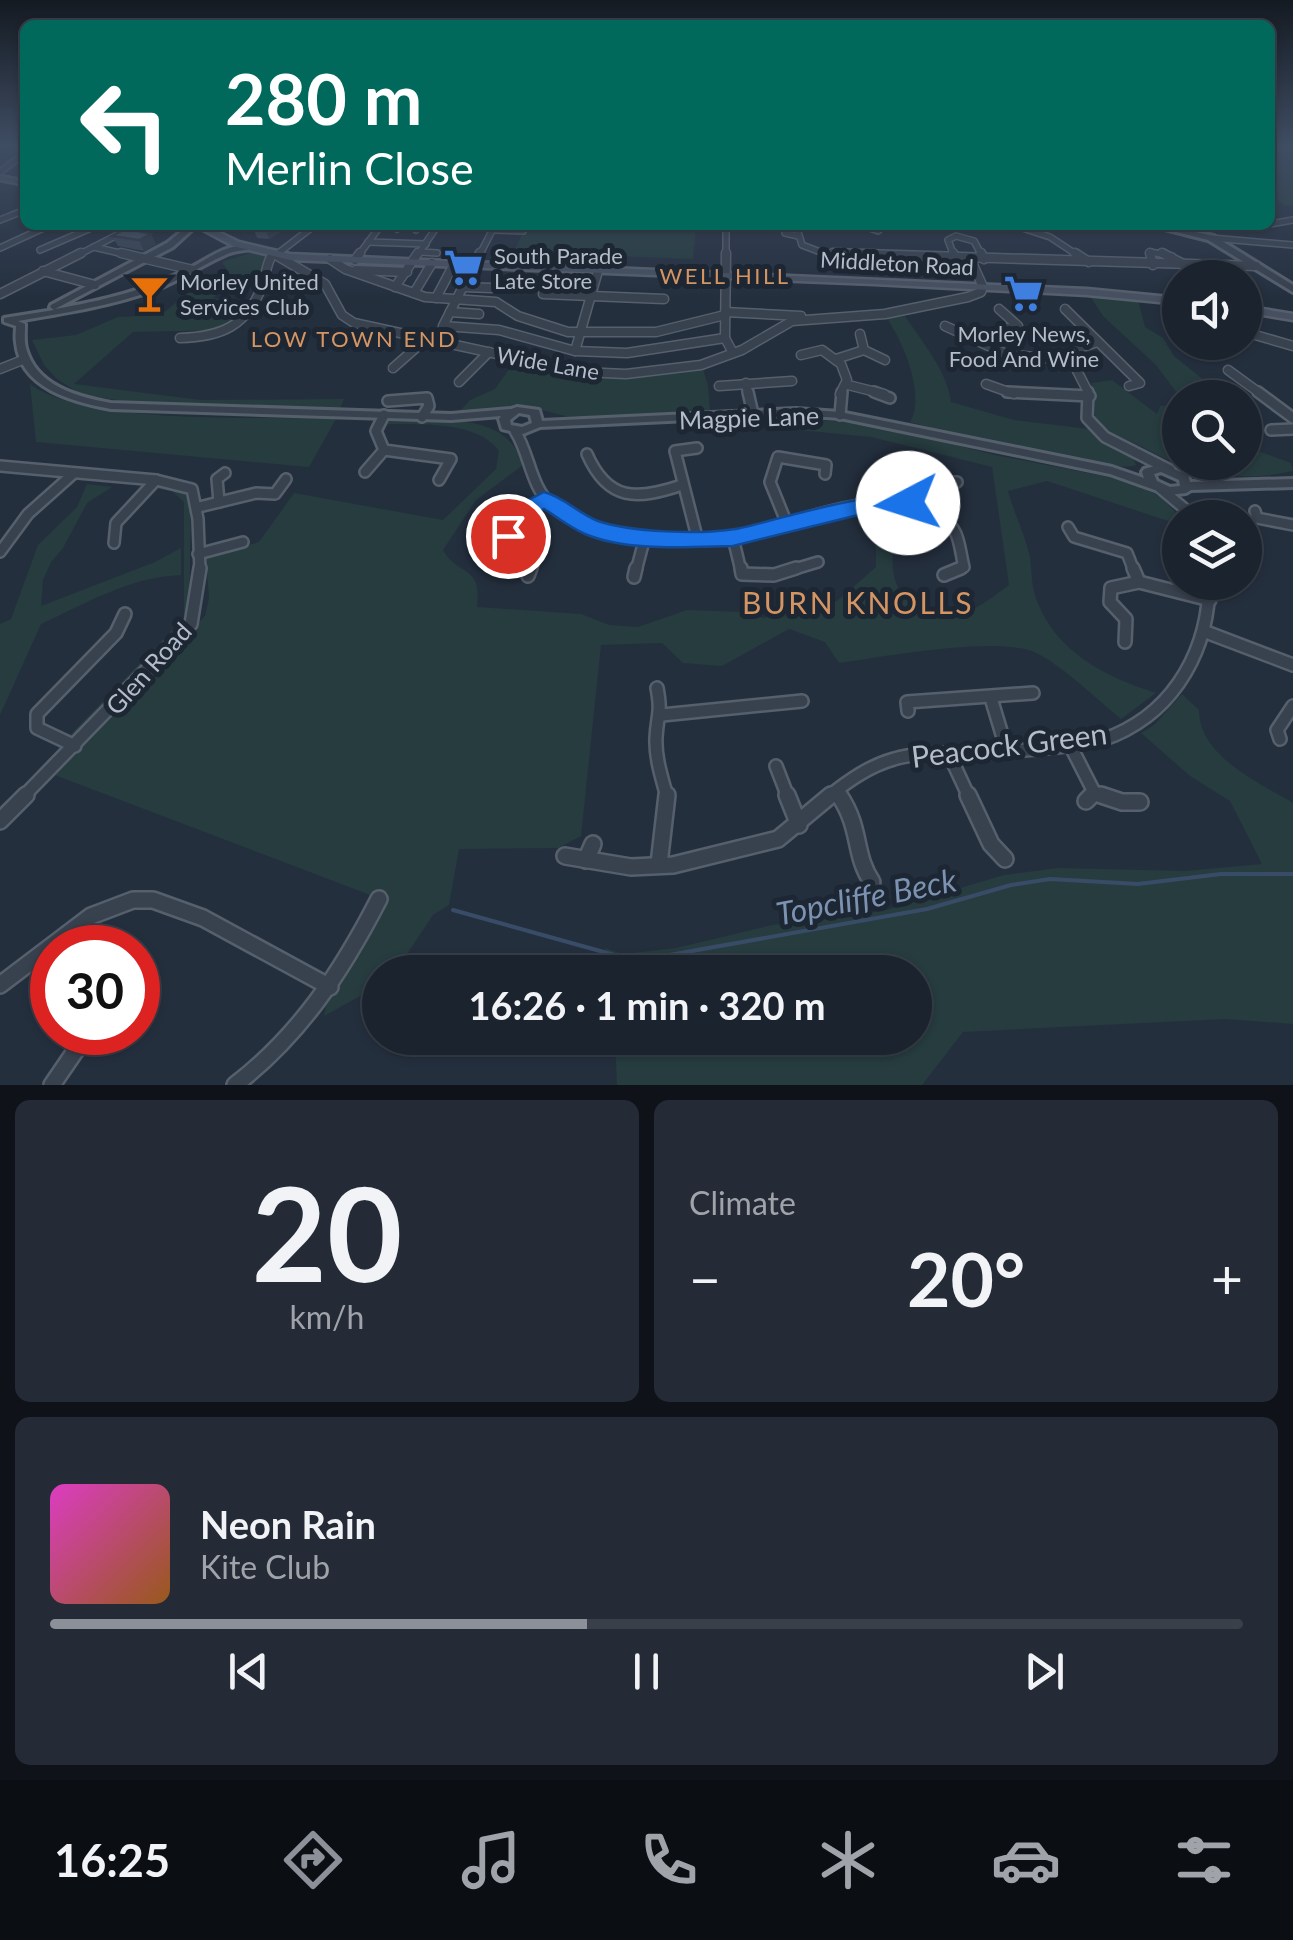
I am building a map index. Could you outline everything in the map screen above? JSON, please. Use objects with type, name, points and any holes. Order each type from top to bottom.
[{"type":"main road","name":"Middleton Road","points":[[202,230],[225,246],[274,255],[410,267],[435,258],[454,264],[1162,298]]},
{"type":"main road","points":[[1262,311],[1293,317]]},
{"type":"street","points":[[0,248],[39,230]]},
{"type":"street","points":[[40,250],[86,230]]},
{"type":"street","points":[[0,294],[127,230]]},
{"type":"street","points":[[4,318],[35,316],[58,309],[95,284],[170,246],[189,230]]},
{"type":"street","points":[[180,338],[214,338],[232,330],[261,288],[274,255],[308,230]]},
{"type":"street","points":[[356,260],[378,230]]},
{"type":"street","points":[[388,243],[397,230]]},
{"type":"street","points":[[408,244],[416,230]]},
{"type":"street","points":[[395,287],[435,230]]},
{"type":"street","points":[[462,239],[468,230]]},
{"type":"street","points":[[493,230],[443,326],[499,330],[575,351],[627,353],[724,338]]},
{"type":"street","points":[[508,230],[523,232]]},
{"type":"street","points":[[726,230],[724,338],[733,353]]},
{"type":"street","points":[[783,230],[798,236]]},
{"type":"street","points":[[797,230],[802,245],[823,253],[1162,265]]},
{"type":"street","points":[[1030,230],[1050,236],[1090,262]]},
{"type":"street","points":[[1176,230],[1210,238],[1293,245]]},
{"type":"street","points":[[1264,230],[1270,242]]},
{"type":"street","points":[[955,258],[948,240],[956,236],[974,241],[984,259]]},
{"type":"street","points":[[1210,238],[1246,260]]},
{"type":"street","points":[[368,242],[426,244]]},
{"type":"street","points":[[94,246],[193,270]]},
{"type":"street","points":[[4,318],[132,297],[193,270],[225,246]]},
{"type":"street","points":[[414,293],[435,258],[421,252]]},
{"type":"street","points":[[1154,265],[1150,252],[1176,260]]},
{"type":"street","name":"Wide Lane","points":[[274,255],[325,284],[347,320],[602,374],[687,368],[733,353],[792,322],[921,308],[981,292],[982,287]]},
{"type":"street","points":[[970,258],[982,287]]},
{"type":"street","points":[[330,259],[346,269],[414,293],[496,302],[544,326],[580,333],[656,332],[725,314],[822,317]]},
{"type":"street","points":[[436,298],[454,264]]},
{"type":"street","points":[[346,269],[410,267]]},
{"type":"street","points":[[575,351],[598,270]]},
{"type":"street","points":[[1262,270],[1293,289]]},
{"type":"street","points":[[42,271],[95,284]]},
{"type":"street","points":[[463,287],[492,288]]},
{"type":"street","points":[[542,294],[664,299]]},
{"type":"street","points":[[1066,311],[1093,329],[1098,342],[1140,383],[1129,386]]},
{"type":"street","points":[[450,312],[480,314]]},
{"type":"street","points":[[999,312],[1028,330]]},
{"type":"street","points":[[35,316],[22,333],[20,342],[25,358],[59,392],[110,406],[480,418],[525,409],[535,423]]},
{"type":"street","points":[[4,318],[20,324],[22,333]]},
{"type":"street","points":[[994,350],[1003,329],[1018,326]]},
{"type":"street","points":[[952,328],[968,342],[1019,359],[1072,361]]},
{"type":"street","points":[[860,334],[864,350]]},
{"type":"street","points":[[1262,337],[1293,346]]},
{"type":"street","points":[[394,368],[426,339]]},
{"type":"street","points":[[1072,361],[1079,348],[1098,342]]},
{"type":"street","points":[[802,355],[818,350],[836,358],[849,373],[848,385],[840,394],[840,415]]},
{"type":"street","points":[[836,358],[864,350],[885,360]]},
{"type":"street","points":[[459,382],[489,352]]},
{"type":"street","points":[[0,369],[25,358]]},
{"type":"street","points":[[1072,361],[1090,396],[1087,418],[1096,430],[1162,464]]},
{"type":"street","points":[[1228,370],[1251,376],[1262,399],[1293,418]]},
{"type":"street","points":[[719,386],[792,381]]},
{"type":"street","points":[[746,384],[753,414]]},
{"type":"street","points":[[986,384],[1025,396],[1090,396]]},
{"type":"street","points":[[848,385],[890,398]]},
{"type":"street","points":[[388,401],[427,398],[429,406],[422,417]]},
{"type":"street","points":[[510,412],[504,418],[525,444],[544,499],[591,528],[645,537],[733,538],[890,502],[924,507],[955,530],[964,568],[944,575]]},
{"type":"street","name":"Magpie Lane","points":[[535,423],[753,414],[840,415],[890,422],[992,448],[1112,471],[1176,492],[1187,487]]},
{"type":"street","points":[[384,416],[376,431],[384,450]]},
{"type":"street","points":[[480,418],[510,428],[535,423]]},
{"type":"street","points":[[525,444],[535,423]]},
{"type":"street","points":[[1271,430],[1293,429]]},
{"type":"street","points":[[697,537],[676,451],[698,448]]},
{"type":"street","points":[[365,472],[384,450]]},
{"type":"street","points":[[384,450],[450,458],[439,480]]},
{"type":"street","points":[[1140,452],[1149,479],[1172,500]]},
{"type":"street","points":[[587,454],[598,480],[617,492],[645,494],[682,485]]},
{"type":"street","points":[[787,524],[768,478],[771,465],[778,457],[791,456],[826,465],[824,474]]},
{"type":"street","points":[[0,466],[156,480],[192,489],[199,507],[256,493],[275,494],[286,479]]},
{"type":"street","name":"Magpie Lane","points":[[1112,471],[1162,470]]},
{"type":"street","points":[[0,552],[28,514],[75,473]]},
{"type":"street","points":[[219,502],[216,478],[226,473]]},
{"type":"street","points":[[114,544],[116,523],[156,480]]},
{"type":"street","points":[[1181,480],[1187,487],[1187,500]]},
{"type":"street","points":[[1214,480],[1226,483]]},
{"type":"street","points":[[924,507],[932,482],[957,482]]},
{"type":"street","points":[[1187,487],[1293,484]]},
{"type":"street","points":[[528,576],[534,562],[504,536],[523,513],[544,499]]},
{"type":"street","name":"Glen Road","points":[[0,821],[191,624],[200,607],[199,507]]},
{"type":"street","points":[[1262,520],[1293,525]]},
{"type":"street","points":[[1068,527],[1074,536],[1128,553],[1139,582]]},
{"type":"street","points":[[634,577],[645,537]]},
{"type":"street","points":[[733,538],[741,577],[774,575],[818,562]]},
{"type":"street","points":[[198,554],[243,542]]},
{"type":"street","points":[[1125,642],[1126,620],[1108,594],[1111,588],[1139,582],[1162,588]]},
{"type":"street","name":"Peacock Green","points":[[565,856],[630,867],[673,865],[778,839],[851,778],[896,758],[1110,737],[1132,726],[1176,689],[1194,664],[1206,632],[1210,600]]},
{"type":"street","points":[[75,746],[37,728],[37,714],[102,648],[126,614]]},
{"type":"street","points":[[1206,632],[1293,668]]},
{"type":"street","points":[[656,688],[662,715],[656,736],[668,799],[659,864]]},
{"type":"street","points":[[908,711],[906,702],[1033,693]]},
{"type":"street","points":[[662,715],[785,696],[802,702]]},
{"type":"street","points":[[991,698],[1007,750]]},
{"type":"street","points":[[1280,738],[1278,730],[1293,706]]},
{"type":"street","points":[[1069,743],[1090,797],[1140,802]]},
{"type":"street","points":[[949,754],[991,844],[1004,859]]},
{"type":"street","points":[[776,766],[799,825]]},
{"type":"street","points":[[837,792],[850,811],[862,846],[859,863],[872,882]]},
{"type":"street","points":[[586,860],[593,844]]},
{"type":"street","points":[[235,1085],[298,1030],[353,950],[379,898]]},
{"type":"street","points":[[0,985],[104,909],[133,900],[153,900],[203,918],[330,987]]},
{"type":"street","points":[[52,1085],[72,1055]]},
{"type":"green space","points":[[1275,197],[1293,197],[1293,205],[1285,206]]},
{"type":"green space","points":[[524,230],[696,230],[693,259],[514,252]]},
{"type":"green space","points":[[253,252],[267,255],[260,281],[235,280],[213,298],[252,303],[232,330],[133,332],[74,384],[201,400],[344,399],[340,409],[139,403],[95,397],[79,393],[57,379],[44,365],[32,340],[76,335],[118,317],[161,315],[204,279],[232,278],[222,262]]},
{"type":"green space","points":[[1090,296],[1138,300],[1145,327],[1162,337],[1162,360],[1179,360],[1204,380],[1167,380],[1103,316]]},
{"type":"green space","points":[[905,316],[939,368],[951,402],[1014,420],[1089,429],[1131,452],[1136,465],[1062,458],[910,422],[914,383],[905,354],[886,317]]},
{"type":"green space","points":[[514,362],[602,379],[702,366],[710,411],[569,417],[522,405],[491,414],[458,413],[470,400],[495,389]]},
{"type":"green space","points":[[1112,380],[1157,414],[1162,406],[1162,457],[1096,423],[1091,383]]},
{"type":"green space","points":[[30,384],[91,407],[132,413],[336,419],[309,467],[36,442]]},
{"type":"green space","points":[[790,418],[872,424],[995,455],[1130,481],[1161,497],[1162,519],[1047,481],[1008,491],[1028,549],[1035,595],[1054,631],[1083,659],[1118,679],[1156,693],[1121,719],[1055,664],[1034,652],[993,646],[839,663],[825,642],[789,629],[722,666],[683,663],[662,643],[601,645],[581,836],[558,848],[459,849],[449,905],[433,915],[406,955],[362,955],[362,995],[324,1016],[330,987],[378,898],[52,774],[205,616],[209,598],[206,558],[259,542],[294,493],[443,520],[496,469],[499,451],[477,434],[447,426],[386,424],[390,421],[468,422],[486,427],[514,447],[523,465],[476,500],[443,550],[473,577],[477,607],[581,614],[609,625],[638,627],[687,610],[744,612],[763,618],[837,601],[876,567],[876,549],[867,516],[858,511],[860,484],[865,477],[874,500],[871,514],[894,543],[894,576],[909,600],[931,609],[962,613],[1009,585],[992,467],[871,437],[703,421]]},
{"type":"green space","points":[[1262,452],[1291,463],[1293,471],[1262,476]]},
{"type":"green space","points":[[87,484],[112,487],[87,503],[51,562],[43,580],[41,606],[181,548],[181,575],[126,586],[41,624],[0,715],[0,624],[11,619],[38,545],[77,507]]},
{"type":"green space","points":[[159,485],[183,491],[191,504],[189,618],[84,726],[69,736],[184,618],[184,502],[172,491],[151,488]]},
{"type":"green space","points":[[1182,694],[1199,710],[1209,741],[1220,754],[1293,803],[1293,1024],[1225,1019],[963,1032],[922,1085],[617,1085],[616,1055],[932,1055],[932,955],[606,955],[605,948],[623,954],[676,948],[772,925],[883,911],[1004,875],[1058,868],[1185,871],[1262,864],[1230,801],[1190,776],[1141,733],[1154,725]]},
{"type":"building","points":[[123,230],[151,234],[139,240],[112,236]]},
{"type":"waterway","name":"Topcliffe Beck","points":[[453,910],[636,961],[927,909],[1011,885],[1050,879],[1138,884],[1221,874],[1293,874]]},
{"type":"place","name":"South Parade Late Store","points":[[464,268]]},
{"type":"place","name":"Morley United Services Club","points":[[150,294]]},
{"type":"place","name":"Morley News, Food And Wine","points":[[1024,294]]},
{"type":"district","name":"WELL HILL","points":[[725,275]]},
{"type":"district","name":"LOW TOWN END","points":[[354,338]]},
{"type":"district","name":"BURN KNOLLS","points":[[858,602]]},
{"type":"route","points":[[508,536],[523,513],[544,499],[591,528],[645,537],[714,538],[733,538],[854,508],[908,503]]}]
